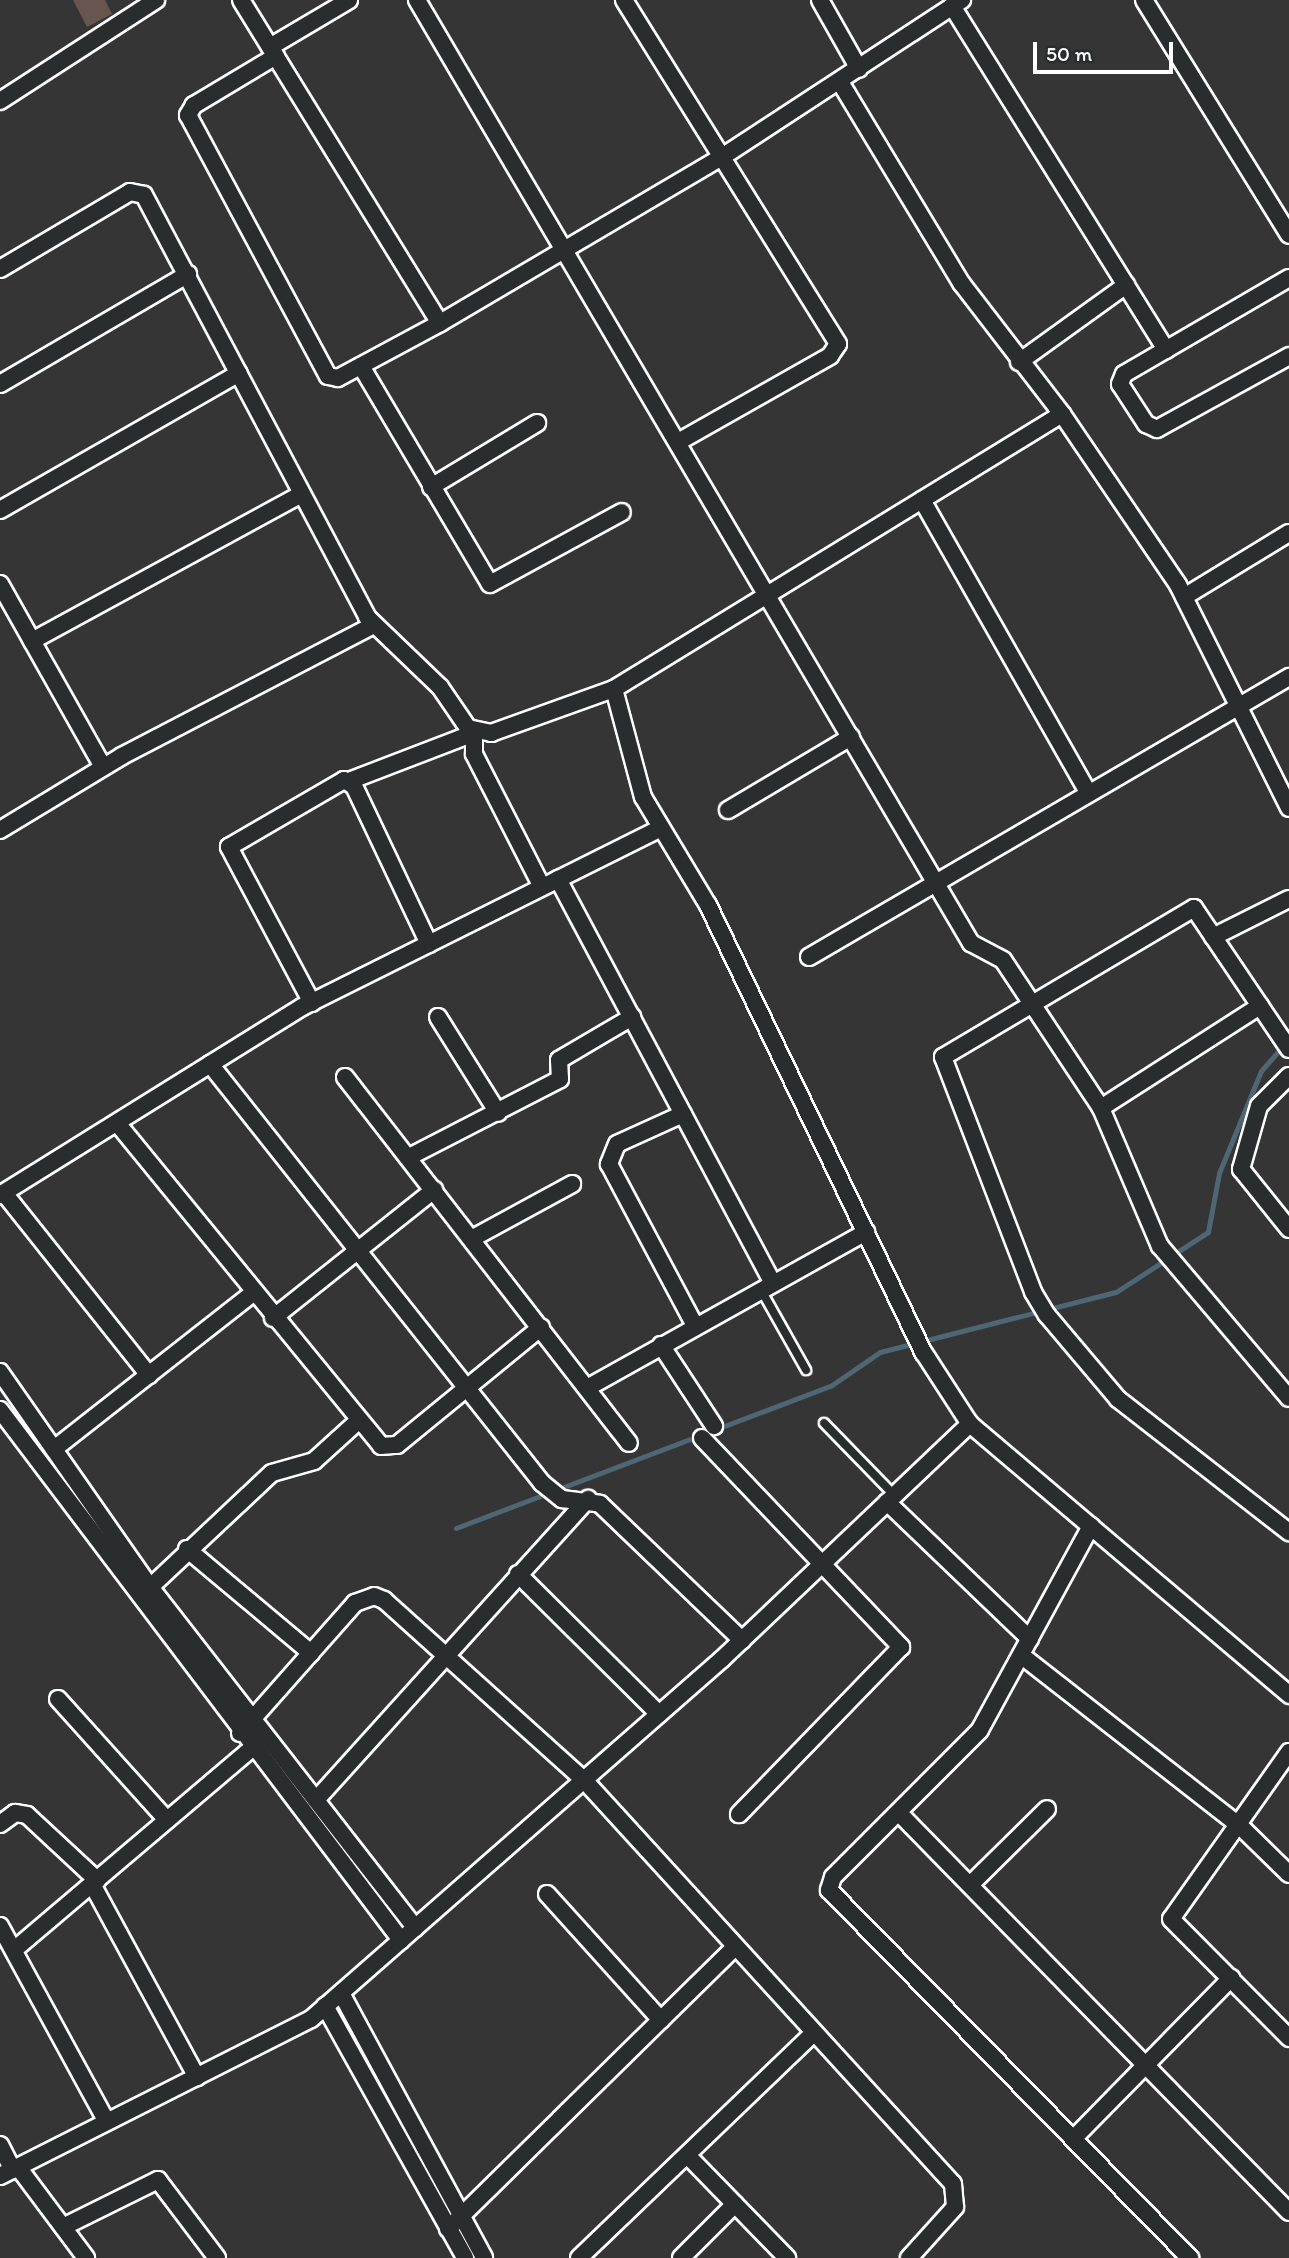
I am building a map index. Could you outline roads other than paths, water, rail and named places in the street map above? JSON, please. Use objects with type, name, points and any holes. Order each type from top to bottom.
[{"type":"street","points":[[2,96],[156,0]]},
{"type":"street","points":[[242,0],[440,323]]},
{"type":"street","points":[[349,0],[194,104],[188,115],[328,376],[338,378],[440,323],[722,157],[841,82],[958,3],[1166,349]]},
{"type":"street","points":[[418,0],[562,250],[680,441],[971,943],[1003,960],[1101,1108],[1160,1246],[1182,1276],[1238,1332],[1289,1398]]},
{"type":"street","points":[[624,0],[838,344],[830,356],[680,441]]},
{"type":"street","points":[[820,0],[859,69]]},
{"type":"street","points":[[1144,0],[1289,234]]},
{"type":"street","points":[[841,82],[962,284],[1062,414],[1184,597],[1235,708],[1289,808]]},
{"type":"street","points":[[0,269],[138,191],[188,274],[372,626],[440,687],[474,733],[474,754],[542,887]]},
{"type":"street","points":[[0,384],[188,274]]},
{"type":"street","points":[[1289,278],[1119,379],[1151,429],[1289,356]]},
{"type":"street","points":[[1020,362],[1126,285]]},
{"type":"street","points":[[361,366],[490,584],[622,512]]},
{"type":"street","points":[[0,510],[239,373]]},
{"type":"street","points":[[312,1003],[229,847],[349,781],[474,733],[614,689],[1062,414]]},
{"type":"street","points":[[431,486],[537,423]]},
{"type":"street","points":[[32,641],[302,494]]},
{"type":"street","points":[[922,500],[1088,792]]},
{"type":"street","points":[[1184,597],[1289,533]]},
{"type":"street","points":[[0,584],[103,767]]},
{"type":"street","points":[[0,829],[103,767],[372,626]]},
{"type":"street","points":[[808,957],[1289,677]]},
{"type":"street","points":[[614,689],[638,786],[708,905],[924,1353],[970,1423],[1289,1695]]},
{"type":"street","points":[[728,810],[851,737]]},
{"type":"street","points":[[349,781],[429,944]]},
{"type":"street","points":[[149,1375],[2,1194],[312,1003],[661,828]]},
{"type":"street","points":[[558,879],[683,1114],[767,1286]]},
{"type":"street","points":[[1213,937],[1289,899]]},
{"type":"street","points":[[1289,1049],[1194,908],[943,1057],[1033,1292],[1047,1314],[1118,1399],[1289,1532]]},
{"type":"street","points":[[1101,1108],[1259,1006]]},
{"type":"street","points":[[438,1017],[498,1113]]},
{"type":"street","points":[[408,1157],[498,1113],[561,1078],[559,1060],[632,1017]]},
{"type":"street","points":[[211,1064],[542,1483],[562,1499],[588,1499],[741,1640]]},
{"type":"street","points":[[1289,1076],[1259,1106],[1241,1169],[1289,1229]]},
{"type":"street","points":[[345,1077],[473,1238],[629,1443]]},
{"type":"street","points":[[683,1114],[617,1144],[609,1164],[695,1326]]},
{"type":"street","points":[[117,1122],[358,1422],[389,1447],[541,1327]]},
{"type":"street","points":[[473,1238],[572,1184]]},
{"type":"street","points":[[273,1318],[360,1252],[435,1190]]},
{"type":"street","points":[[587,1388],[866,1232]]},
{"type":"street","points":[[54,1450],[253,1293]]},
{"type":"street","points":[[661,1345],[708,1432],[901,1652],[739,1814]]},
{"type":"street","points":[[0,1372],[150,1587],[415,1928]]},
{"type":"street","points":[[0,1410],[137,1599],[401,1940]]},
{"type":"street","points":[[137,1599],[187,1549],[272,1473],[314,1461],[358,1422]]},
{"type":"street","points":[[10,2171],[197,2077],[325,2006],[741,1640],[970,1423]]},
{"type":"street","points":[[316,1800],[443,1653],[588,1499]]},
{"type":"street","points":[[891,1499],[1030,1639]]},
{"type":"street","points":[[1090,1526],[972,1741],[833,1877],[829,1889],[1075,2137],[1190,2258]]},
{"type":"street","points":[[187,1549],[311,1653]]},
{"type":"street","points":[[518,1574],[659,1714]]},
{"type":"street","points":[[240,1733],[355,1603],[374,1596],[443,1653],[584,1780],[958,2191],[955,2207],[909,2258]]},
{"type":"street","points":[[1021,1654],[1241,1828],[1289,1874]]},
{"type":"street","points":[[58,1699],[167,1820]]},
{"type":"street","points":[[14,1950],[252,1748]]},
{"type":"street","points":[[1289,1752],[1241,1828],[1171,1919],[1289,2038]]},
{"type":"street","points":[[970,1885],[1047,1809]]},
{"type":"street","points":[[0,1824],[15,1813],[27,1815],[94,1882],[197,2077]]},
{"type":"street","points":[[899,1813],[1289,2212]]},
{"type":"street","points":[[547,1894],[661,2020]]},
{"type":"street","points":[[0,1926],[107,2122]]},
{"type":"street","points":[[449,2229],[735,1947]]},
{"type":"street","points":[[1075,2137],[1231,1979]]},
{"type":"street","points":[[341,1993],[484,2258]]},
{"type":"street","points":[[325,2006],[465,2258]]},
{"type":"street","points":[[579,2258],[814,2033]]},
{"type":"street","points":[[0,2145],[10,2171],[63,2228],[86,2258]]},
{"type":"street","points":[[687,2155],[787,2258]]},
{"type":"street","points":[[63,2228],[158,2180],[217,2258]]},
{"type":"street","points":[[681,2258],[735,2204]]},
{"type":"lane","points":[[767,1286],[806,1370]]},
{"type":"lane","points":[[824,1423],[891,1499]]},
{"type":"waterway","points":[[456,1528],[832,1385],[880,1352],[1116,1292],[1208,1232],[1219,1173],[1261,1071],[1284,1045]]}]
